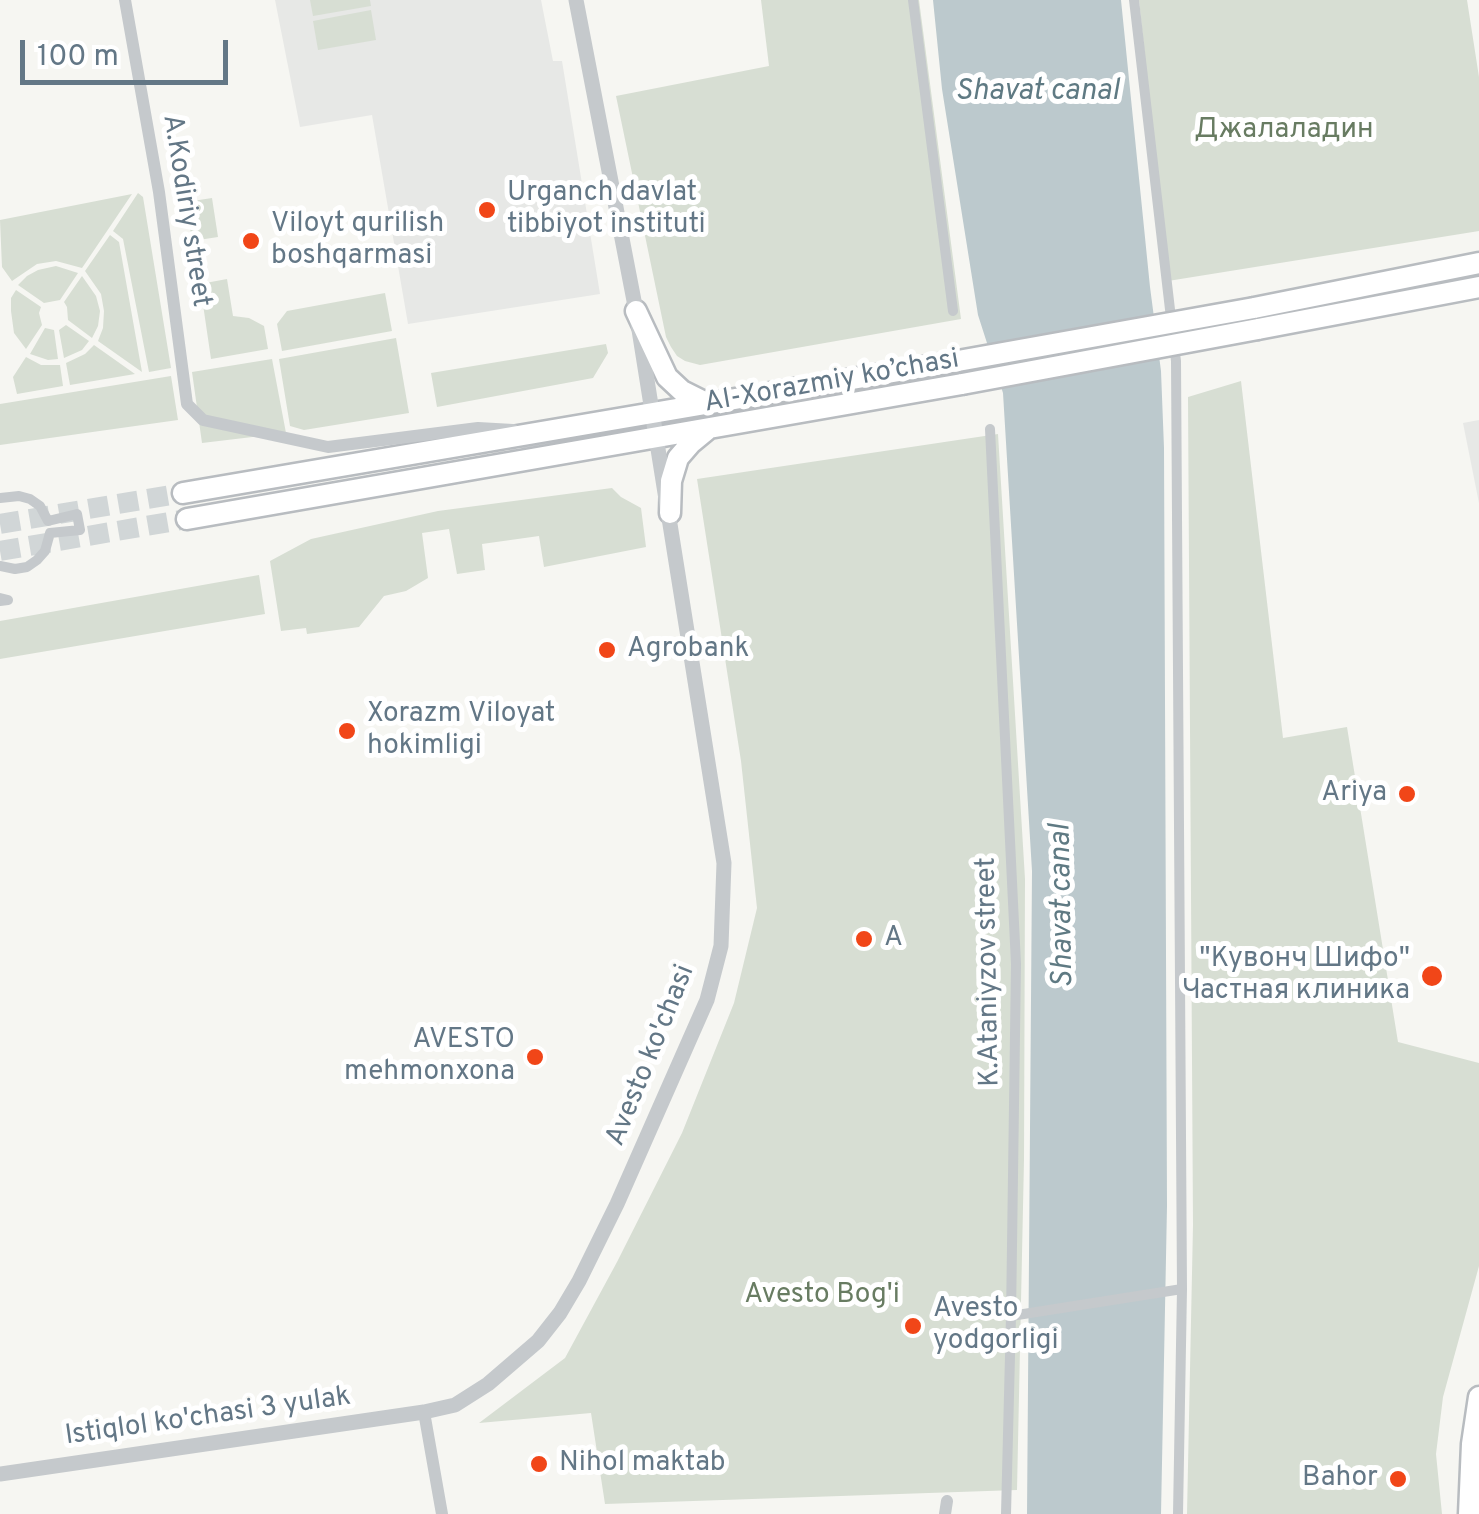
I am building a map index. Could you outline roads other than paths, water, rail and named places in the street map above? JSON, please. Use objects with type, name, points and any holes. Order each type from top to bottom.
[{"type":"main road","name":"Al-Xorazmiy ko’chasi","points":[[183,494],[958,361],[1479,263]]},
{"type":"main road","name":"Al-Xorazmiy ko’chasi","points":[[187,519],[962,384],[1479,287]]},
{"type":"main road","points":[[636,312],[667,377],[682,391],[708,404]]},
{"type":"main road","points":[[670,514],[671,481],[678,458],[709,428]]},
{"type":"main road","points":[[1468,1514],[1479,1396]]},
{"type":"street","name":"A.Kodiriy street","points":[[125,0],[155,166],[187,404],[203,420],[328,447],[478,428],[551,431]]},
{"type":"street","name":"Avesto ko'chasi","points":[[424,1412],[455,1405],[488,1384],[538,1341],[560,1313],[617,1204],[712,986],[721,946],[724,863],[636,312],[576,0]]},
{"type":"street","points":[[912,0],[953,312]]},
{"type":"street","points":[[1134,0],[1176,361],[1182,1289],[1178,1514]]},
{"type":"street","name":"K.Ataniyzov street","points":[[990,429],[1016,964],[1006,1514]]},
{"type":"street","points":[[0,498],[30,499],[40,506],[48,521],[77,514],[80,530],[50,533],[46,551],[27,566],[0,566]]},
{"type":"street","points":[[1012,1316],[1182,1289]]},
{"type":"street","points":[[424,1412],[442,1514]]},
{"type":"street","name":"Istiqlol ko'chasi 3 yulak","points":[[0,1474],[424,1412]]},
{"type":"water","name":"Shavat canal","points":[[933,0],[1121,0],[1161,371],[1164,448],[1167,1206],[1161,1514],[1027,1514],[1032,871],[1003,393],[978,315],[942,89]]},
{"type":"tunnel","points":[[0,524],[183,493]]},
{"type":"tunnel","points":[[0,551],[187,519]]},
{"type":"place","name":"Urganch davlat tibbiyot instituti","points":[[487,210]]},
{"type":"place","name":"Viloyt qurilish boshqarmasi","points":[[251,241]]},
{"type":"place","name":"Agrobank","points":[[607,650]]},
{"type":"place","name":"Xorazm Viloyat hokimligi","points":[[347,731]]},
{"type":"place","name":"Ariya","points":[[1407,794]]},
{"type":"place","name":"A","points":[[864,939]]},
{"type":"place","name":"\"Кувонч Шифо\" Частная клиника","points":[[1432,976]]},
{"type":"place","name":"AVESTO mehmonxona","points":[[535,1057]]},
{"type":"place","name":"Avesto yodgorligi","points":[[913,1326]]},
{"type":"place","name":"Nihol maktab","points":[[539,1464]]},
{"type":"place","name":"Bahor","points":[[1398,1479]]},
{"type":"park label","name":"Джалаладин","points":[[1284,131]]},
{"type":"park label","name":"Avesto Bog'i","points":[[822,1296]]}]
